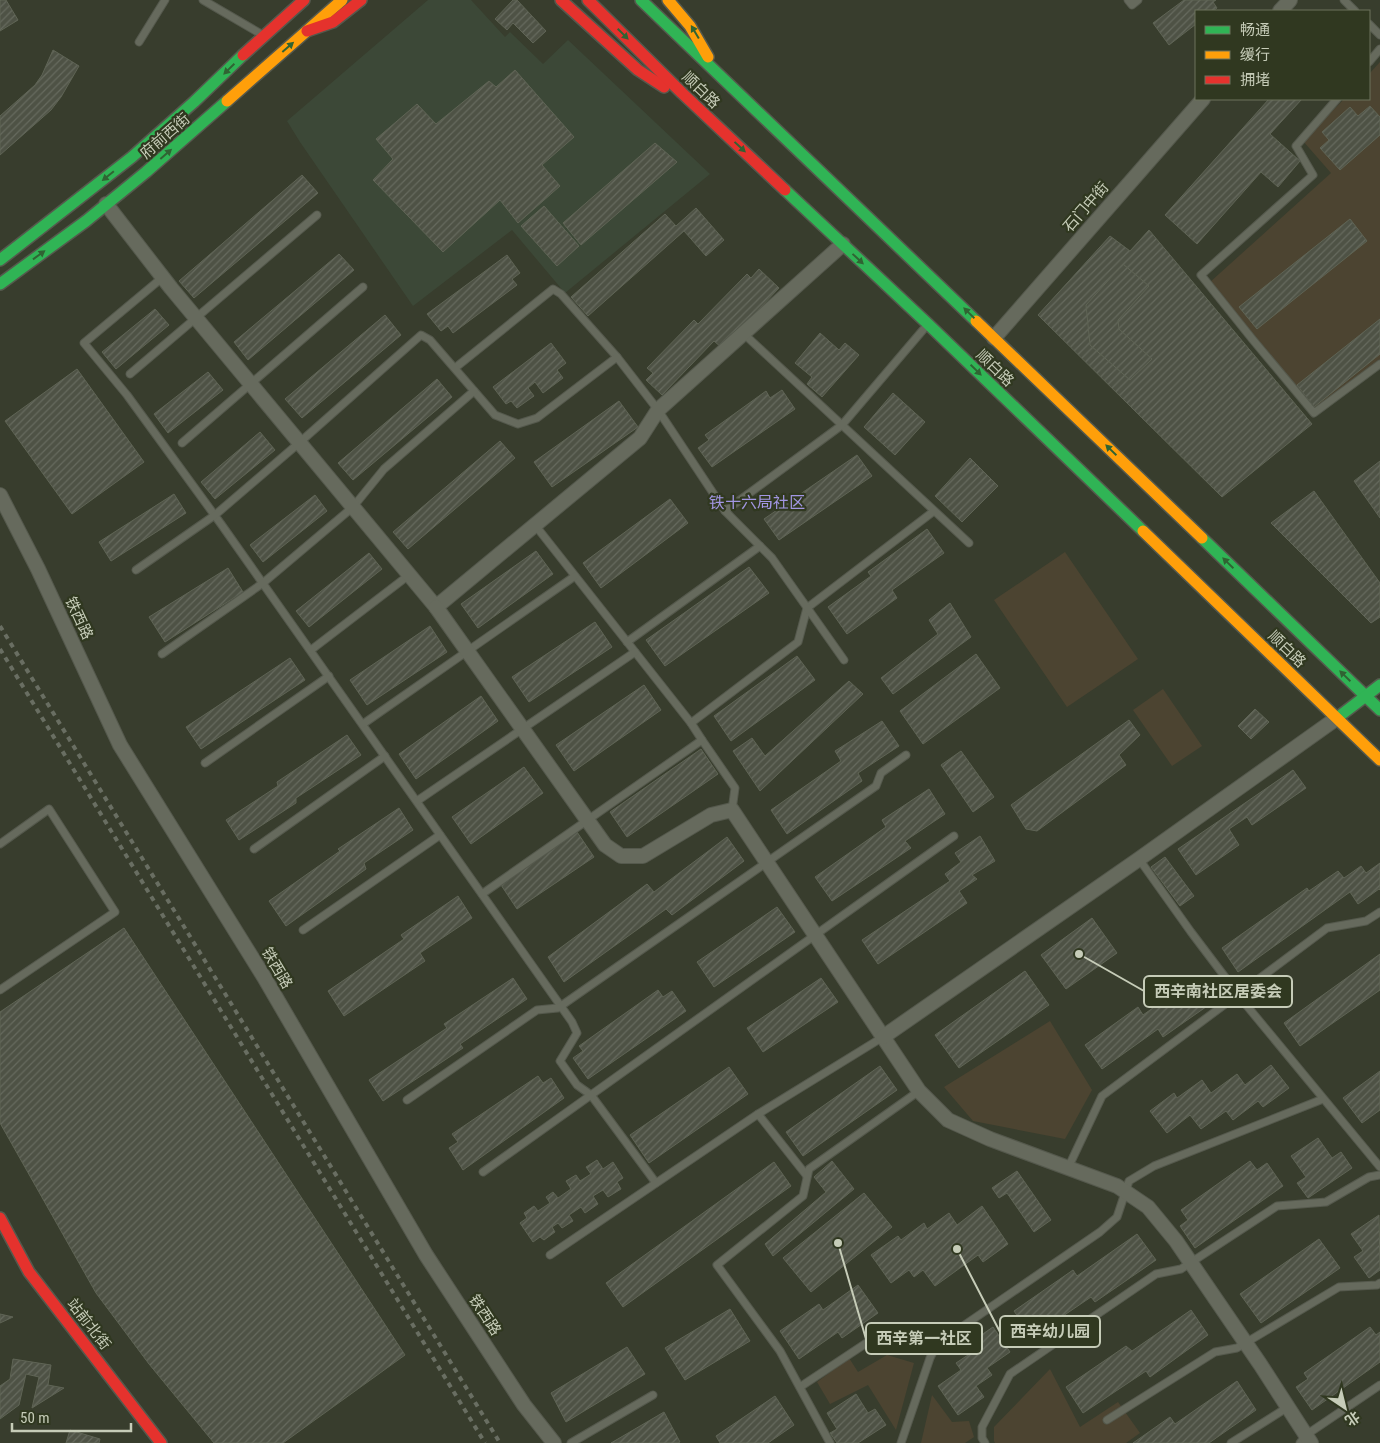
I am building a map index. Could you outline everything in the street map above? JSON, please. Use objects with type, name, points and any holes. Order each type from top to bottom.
[{"type":"main road","points":[[288,14],[296,0]]},
{"type":"main road","name":"府前西街","points":[[0,260],[132,158],[304,0]]},
{"type":"main road","name":"府前西街","points":[[0,284],[153,166],[342,0]]},
{"type":"main road","points":[[307,31],[334,22],[361,0]]},
{"type":"main road","points":[[561,0],[638,70],[663,87],[682,93]]},
{"type":"main road","name":"顺白路","points":[[588,0],[682,93],[928,324],[1380,760]]},
{"type":"main road","name":"顺白路","points":[[641,0],[1380,710]]},
{"type":"main road","points":[[668,0],[684,15],[714,70]]},
{"type":"main road","points":[[1337,718],[1380,685]]},
{"type":"main road","name":"站前北街","points":[[0,1218],[29,1272],[162,1443]]},
{"type":"street","points":[[1281,10],[1290,0]]},
{"type":"street","name":"石门中街","points":[[994,338],[1202,100]]},
{"type":"street","points":[[106,204],[163,278],[250,384],[436,606],[605,845],[621,856],[644,856],[711,815],[732,810],[920,1092],[948,1120],[990,1140],[1117,1186],[1148,1207],[1176,1241],[1246,1342],[1288,1407],[1306,1440]]},
{"type":"street","points":[[436,606],[640,438],[658,410],[843,244]]},
{"type":"street","name":"铁西路","points":[[0,495],[38,569],[120,744],[264,977],[426,1256],[524,1405],[554,1443]]},
{"type":"street","points":[[883,1037],[1337,718]]},
{"type":"lane","points":[[139,42],[165,0]]},
{"type":"lane","points":[[203,0],[264,35]]},
{"type":"lane","points":[[1128,0],[1132,5],[1138,0]]},
{"type":"lane","points":[[1344,0],[1354,10]]},
{"type":"lane","points":[[1370,25],[1380,35]]},
{"type":"lane","points":[[1370,61],[1380,50]]},
{"type":"lane","points":[[1336,100],[1296,146],[1313,176],[1202,275],[1252,340],[1314,413],[1380,364]]},
{"type":"lane","points":[[130,374],[317,215]]},
{"type":"lane","points":[[163,278],[84,343],[127,395],[215,515],[572,1022],[576,1033],[560,1061],[577,1086],[591,1095],[656,1182]]},
{"type":"lane","points":[[182,443],[363,287]]},
{"type":"lane","points":[[455,368],[553,289],[561,294],[618,357],[658,410],[725,511],[772,558],[844,660]]},
{"type":"lane","points":[[725,511],[842,425],[928,324]]},
{"type":"lane","points":[[744,334],[969,543]]},
{"type":"lane","points":[[136,570],[215,515],[421,335],[430,340],[495,415],[518,424],[537,418],[618,357]]},
{"type":"lane","points":[[162,654],[262,583],[353,507],[384,469],[474,391]]},
{"type":"lane","points":[[691,723],[798,642],[807,608],[934,511]]},
{"type":"lane","points":[[534,525],[691,723],[735,788],[732,810]]},
{"type":"lane","points":[[627,642],[760,546]]},
{"type":"lane","points":[[311,650],[409,575]]},
{"type":"lane","points":[[363,724],[575,576]]},
{"type":"lane","points":[[416,802],[635,652]]},
{"type":"lane","points":[[205,763],[329,676]]},
{"type":"lane","points":[[482,894],[702,740]]},
{"type":"lane","points":[[407,1100],[537,1010],[558,1008],[876,786],[881,773],[906,755]]},
{"type":"lane","points":[[254,849],[385,756]]},
{"type":"lane","points":[[0,844],[49,808],[115,912],[0,990]]},
{"type":"lane","points":[[303,930],[440,835]]},
{"type":"lane","points":[[483,1172],[954,836]]},
{"type":"lane","points":[[1139,858],[1238,995],[1380,1167]]},
{"type":"lane","points":[[1068,1168],[1102,1096],[1327,928],[1366,920],[1380,912]]},
{"type":"lane","points":[[550,1255],[758,1114],[883,1037]]},
{"type":"lane","points":[[830,1443],[780,1350],[717,1265],[803,1196],[809,1169],[920,1092]]},
{"type":"lane","points":[[901,1443],[937,1344],[1100,1232],[1117,1217],[1130,1181],[1154,1166],[1323,1099]]},
{"type":"lane","points":[[758,1114],[807,1176]]},
{"type":"lane","points":[[985,1443],[982,1438],[982,1426],[1010,1374],[1156,1274],[1182,1269],[1277,1206],[1326,1202],[1369,1177],[1380,1175]]},
{"type":"lane","points":[[1107,1420],[1215,1352],[1237,1348],[1339,1288],[1377,1285],[1380,1283]]},
{"type":"lane","points":[[800,1387],[886,1330],[934,1351]]},
{"type":"lane","points":[[1306,1440],[1380,1384]]},
{"type":"lane","points":[[571,1443],[653,1395]]},
{"type":"lane","points":[[1231,1443],[1288,1407]]},
{"type":"shaded area","points":[[428,0],[471,0],[505,37],[510,32],[543,64],[568,40],[710,174],[565,293],[512,230],[413,306],[287,121]]},
{"type":"shaded area","points":[[1380,62],[1380,367],[1318,414],[1209,283],[1331,173],[1303,141],[1343,100],[1370,100],[1370,73]]},
{"type":"shaded area","points":[[1065,552],[1138,659],[1067,707],[994,600]]},
{"type":"shaded area","points":[[1163,689],[1202,746],[1172,766],[1133,710]]},
{"type":"shaded area","points":[[1050,1021],[1092,1090],[1065,1139],[973,1121],[944,1087]]},
{"type":"shaded area","points":[[887,1355],[914,1363],[896,1430],[868,1385],[830,1404],[817,1382],[849,1358],[858,1372]]},
{"type":"shaded area","points":[[1050,1369],[1080,1427],[1118,1402],[1140,1433],[1126,1443],[995,1443],[994,1427]]},
{"type":"shaded area","points":[[932,1395],[952,1422],[969,1421],[974,1437],[965,1443],[921,1443]]},
{"type":"building","points":[[0,0],[6,0],[18,20],[0,31]]},
{"type":"building","points":[[513,0],[517,0],[546,31],[533,43],[513,23],[507,30],[495,19]]},
{"type":"building","points":[[1184,0],[1216,0],[1213,2],[1217,8],[1214,10],[1195,10],[1195,25],[1169,45],[1153,23]]},
{"type":"building","points":[[53,50],[79,66],[51,110],[0,155],[0,116],[35,85],[42,75]]},
{"type":"building","points":[[515,70],[574,137],[542,165],[560,186],[518,223],[500,200],[443,252],[373,180],[393,159],[376,139],[417,104],[436,124],[489,81],[496,87]]},
{"type":"building","points":[[1268,100],[1301,100],[1270,134],[1300,161],[1278,187],[1261,172],[1197,244],[1165,215]]},
{"type":"building","points":[[1370,106],[1380,117],[1380,135],[1340,170],[1320,148],[1329,140],[1322,132],[1350,107],[1358,116]]},
{"type":"building","points":[[655,143],[677,162],[581,245],[563,223]]},
{"type":"building","points":[[302,175],[318,193],[194,298],[179,281]]},
{"type":"building","points":[[544,206],[579,246],[557,266],[521,226]]},
{"type":"building","points":[[696,208],[724,240],[706,256],[684,231],[588,316],[571,297],[665,214],[676,226]]},
{"type":"building","points":[[1350,219],[1367,241],[1257,329],[1239,307]]},
{"type":"building","points":[[1149,230],[1312,424],[1222,497],[1038,315],[1110,236],[1130,251]]},
{"type":"building","points":[[339,254],[354,270],[248,360],[234,342]]},
{"type":"building","points":[[507,255],[520,273],[512,279],[517,285],[453,333],[448,326],[441,331],[427,314]]},
{"type":"building","points":[[1123,264],[1149,286],[1118,320],[1119,329],[1152,359],[1130,380],[1090,345],[1086,305]]},
{"type":"building","points":[[759,269],[779,288],[722,348],[714,341],[662,395],[646,380],[653,373],[647,368],[694,320],[698,324],[747,274],[751,278]]},
{"type":"building","points":[[155,309],[169,325],[116,369],[102,352]]},
{"type":"building","points":[[385,315],[401,335],[302,418],[285,399]]},
{"type":"building","points":[[1380,319],[1380,354],[1314,407],[1297,385]]},
{"type":"building","points":[[820,333],[839,350],[845,343],[859,355],[822,397],[807,384],[812,377],[795,363]]},
{"type":"building","points":[[551,343],[566,363],[557,370],[563,378],[543,393],[535,382],[528,388],[534,396],[517,408],[511,401],[506,404],[493,387]]},
{"type":"building","points":[[77,369],[144,462],[72,514],[5,421]]},
{"type":"building","points":[[208,372],[223,390],[168,433],[154,414]]},
{"type":"building","points":[[437,379],[452,397],[353,480],[338,463]]},
{"type":"building","points":[[782,390],[795,409],[712,467],[698,448],[709,440],[705,435],[766,391],[770,398]]},
{"type":"building","points":[[893,393],[925,422],[895,455],[864,427]]},
{"type":"building","points":[[619,401],[638,427],[552,487],[534,462]]},
{"type":"building","points":[[260,432],[275,450],[215,499],[201,482]]},
{"type":"building","points":[[500,441],[515,458],[408,549],[393,532]]},
{"type":"building","points":[[857,455],[872,476],[779,540],[764,519]]},
{"type":"building","points":[[970,458],[998,486],[962,522],[935,496]]},
{"type":"building","points":[[1380,461],[1380,518],[1354,481]]},
{"type":"building","points":[[1314,491],[1380,583],[1380,617],[1371,623],[1271,523]]},
{"type":"building","points":[[174,494],[186,513],[111,561],[99,542]]},
{"type":"building","points":[[315,495],[327,511],[263,562],[250,545]]},
{"type":"building","points":[[670,499],[688,523],[601,588],[583,563]]},
{"type":"building","points":[[927,529],[944,553],[892,590],[897,598],[847,634],[828,607],[871,576],[868,572]]},
{"type":"building","points":[[536,551],[553,574],[478,628],[461,604]]},
{"type":"building","points":[[369,553],[382,569],[309,627],[296,611]]},
{"type":"building","points":[[749,567],[769,593],[665,666],[646,640]]},
{"type":"building","points":[[228,568],[243,592],[165,642],[149,617]]},
{"type":"building","points":[[950,603],[971,637],[893,694],[881,678],[938,634],[929,620]]},
{"type":"building","points":[[595,622],[612,647],[529,702],[512,677]]},
{"type":"building","points":[[430,626],[447,652],[367,705],[350,680]]},
{"type":"building","points":[[976,654],[1000,688],[923,744],[900,711]]},
{"type":"building","points":[[797,656],[815,680],[731,741],[714,716]]},
{"type":"building","points":[[290,658],[305,680],[201,749],[186,727]]},
{"type":"building","points":[[849,681],[863,694],[760,791],[733,751],[752,738],[765,756]]},
{"type":"building","points":[[644,685],[661,710],[574,771],[556,745]]},
{"type":"building","points":[[481,696],[498,721],[416,779],[399,754]]},
{"type":"building","points":[[1255,709],[1269,722],[1251,739],[1238,726]]},
{"type":"building","points":[[1129,720],[1140,735],[1119,755],[1126,765],[1037,831],[1026,829],[1011,805]]},
{"type":"building","points":[[882,721],[899,746],[858,773],[862,781],[787,834],[771,810],[841,761],[835,751]]},
{"type":"building","points":[[347,735],[361,755],[296,798],[296,803],[239,840],[226,820],[278,786],[277,782]]},
{"type":"building","points":[[701,749],[718,774],[627,837],[610,812]]},
{"type":"building","points":[[961,751],[994,797],[973,812],[941,765]]},
{"type":"building","points":[[524,767],[543,793],[471,844],[452,817]]},
{"type":"building","points":[[1293,770],[1306,788],[1252,825],[1247,817],[1229,829],[1239,845],[1196,875],[1178,849]]},
{"type":"building","points":[[929,789],[945,814],[905,841],[911,848],[832,901],[815,877],[886,827],[882,820]]},
{"type":"building","points":[[399,808],[413,830],[364,863],[366,869],[286,926],[269,901],[340,851],[338,849]]},
{"type":"building","points":[[577,832],[594,857],[517,909],[501,885]]},
{"type":"building","points":[[980,836],[995,861],[972,875],[977,879],[959,891],[967,903],[878,964],[862,940],[950,881],[945,874],[961,862],[955,853]]},
{"type":"building","points":[[727,837],[744,861],[672,915],[666,909],[564,982],[548,957],[647,884],[654,892]]},
{"type":"building","points":[[1165,857],[1194,896],[1180,906],[1151,867]]},
{"type":"building","points":[[1380,863],[1380,890],[1358,904],[1350,892],[1238,972],[1222,948],[1307,888],[1309,891],[1338,871],[1344,878],[1361,866],[1366,873]]},
{"type":"building","points":[[458,896],[472,918],[420,953],[425,961],[344,1016],[328,991],[404,939],[401,935]]},
{"type":"building","points":[[777,907],[795,932],[714,987],[697,962]]},
{"type":"building","points":[[1092,918],[1117,953],[1066,989],[1041,955]]},
{"type":"building","points":[[124,928],[405,1355],[283,1443],[214,1443],[149,1364],[96,1293],[0,1123],[0,1012]]},
{"type":"building","points":[[1380,954],[1380,990],[1300,1046],[1284,1023]]},
{"type":"building","points":[[1025,971],[1049,1005],[959,1068],[935,1035]]},
{"type":"building","points":[[513,978],[527,999],[460,1044],[463,1048],[383,1101],[369,1080],[447,1028],[444,1024]]},
{"type":"building","points":[[821,978],[838,1002],[763,1052],[747,1028]]},
{"type":"building","points":[[1195,978],[1213,1002],[1163,1037],[1158,1029],[1102,1069],[1085,1045],[1138,1007],[1143,1015]]},
{"type":"building","points":[[658,990],[663,997],[672,991],[686,1011],[588,1079],[573,1058],[583,1051],[579,1046]]},
{"type":"building","points":[[1271,1065],[1289,1088],[1263,1107],[1258,1101],[1233,1120],[1226,1111],[1201,1129],[1190,1115],[1167,1133],[1150,1111],[1174,1093],[1177,1098],[1202,1080],[1211,1093],[1237,1074],[1245,1085]]},
{"type":"building","points":[[880,1066],[897,1090],[803,1156],[786,1132]]},
{"type":"building","points":[[729,1067],[748,1094],[649,1163],[630,1135]]},
{"type":"building","points":[[1380,1071],[1380,1110],[1362,1123],[1343,1098]]},
{"type":"building","points":[[538,1076],[543,1083],[551,1078],[564,1098],[463,1170],[449,1148],[458,1142],[452,1134]]},
{"type":"building","points":[[1318,1138],[1332,1158],[1341,1152],[1352,1168],[1308,1198],[1297,1183],[1306,1177],[1291,1156]]},
{"type":"building","points":[[597,1160],[603,1169],[613,1162],[623,1178],[617,1182],[621,1189],[608,1197],[603,1190],[593,1196],[598,1204],[585,1213],[581,1207],[569,1215],[573,1221],[562,1228],[558,1223],[552,1227],[555,1232],[544,1240],[540,1237],[533,1242],[520,1223],[527,1218],[524,1213],[534,1206],[538,1211],[550,1203],[546,1197],[553,1192],[558,1198],[571,1189],[566,1181],[576,1175],[580,1181],[591,1174],[586,1167]]},
{"type":"building","points":[[832,1161],[854,1189],[773,1256],[765,1244],[826,1192],[814,1177]]},
{"type":"building","points":[[1250,1161],[1257,1170],[1267,1163],[1283,1186],[1195,1248],[1180,1226],[1188,1220],[1181,1210]]},
{"type":"building","points":[[774,1162],[791,1186],[623,1307],[606,1283]]},
{"type":"building","points":[[1017,1171],[1051,1220],[1034,1232],[1007,1193],[999,1198],[992,1188]]},
{"type":"building","points":[[864,1193],[892,1227],[811,1292],[783,1258]]},
{"type":"building","points":[[982,1206],[1008,1244],[983,1262],[978,1255],[935,1286],[923,1270],[914,1277],[909,1270],[891,1283],[871,1255],[898,1236],[901,1240],[924,1223],[927,1229],[949,1213],[957,1225]]},
{"type":"building","points":[[1379,1215],[1380,1270],[1369,1278],[1354,1257],[1363,1251],[1351,1234]]},
{"type":"building","points":[[1137,1234],[1156,1260],[1095,1302],[1091,1297],[1032,1337],[1014,1311],[1073,1270],[1077,1276]]},
{"type":"building","points":[[1319,1239],[1340,1268],[1261,1323],[1240,1294]]},
{"type":"building","points":[[858,1285],[878,1313],[842,1338],[838,1332],[799,1359],[780,1331],[819,1304],[823,1310]]},
{"type":"building","points":[[730,1309],[750,1341],[685,1380],[665,1348]]},
{"type":"building","points":[[1191,1310],[1208,1335],[1150,1377],[1146,1371],[1083,1413],[1066,1387],[1126,1346],[1132,1351]]},
{"type":"building","points":[[0,1314],[13,1317],[0,1323]]},
{"type":"building","points":[[993,1327],[1010,1352],[987,1368],[992,1375],[976,1386],[984,1397],[958,1415],[938,1386],[961,1370],[956,1363],[974,1351],[968,1344]]},
{"type":"building","points":[[1370,1327],[1376,1335],[1380,1332],[1380,1362],[1312,1410],[1296,1387],[1308,1379],[1304,1373]]},
{"type":"building","points":[[627,1347],[645,1374],[566,1422],[551,1393]]},
{"type":"building","points":[[13,1359],[51,1365],[48,1385],[64,1388],[32,1408],[39,1377],[26,1374],[19,1405],[0,1419],[0,1386],[10,1379]]},
{"type":"building","points":[[1237,1381],[1256,1410],[1209,1443],[1133,1443],[1170,1417],[1175,1424]]},
{"type":"building","points":[[856,1394],[868,1413],[875,1409],[886,1425],[858,1443],[837,1443],[830,1433],[837,1429],[827,1413]]},
{"type":"building","points":[[775,1396],[794,1425],[768,1443],[720,1443],[716,1436]]},
{"type":"building","points":[[664,1412],[680,1442],[611,1443]]},
{"type":"building","points":[[70,1430],[100,1439],[99,1443],[66,1443]]},
{"type":"railway","points":[[0,626],[500,1443]]},
{"type":"railway","points":[[0,649],[485,1443]]},
{"type":"traffic: fast","points":[[641,0],[976,321]]},
{"type":"traffic: fast","points":[[0,260],[132,157],[243,55]]},
{"type":"traffic: fast","points":[[0,284],[86,221],[146,172],[227,101]]},
{"type":"traffic: fast","points":[[785,190],[928,324],[1143,531]]},
{"type":"traffic: fast","points":[[1202,538],[1380,710]]},
{"type":"traffic: fast","points":[[1337,718],[1380,685]]},
{"type":"traffic: slow","points":[[227,101],[342,0]]},
{"type":"traffic: slow","points":[[668,0],[690,26],[708,57]]},
{"type":"traffic: slow","points":[[976,321],[1202,538]]},
{"type":"traffic: slow","points":[[1143,531],[1380,760]]},
{"type":"traffic: jam","points":[[243,55],[304,0]]},
{"type":"traffic: jam","points":[[307,31],[333,22],[361,0]]},
{"type":"traffic: jam","points":[[561,0],[638,70],[664,87]]},
{"type":"traffic: jam","points":[[588,0],[682,93],[785,190]]},
{"type":"traffic: jam","points":[[0,1218],[29,1272],[161,1443]]},
{"type":"place","name":"西辛南社区居委会","points":[[1079,954]]},
{"type":"place","name":"西辛第一社区","points":[[838,1243]]},
{"type":"place","name":"西辛幼儿园","points":[[957,1249]]},
{"type":"district","name":"铁十六局社区","points":[[757,502]]}]
